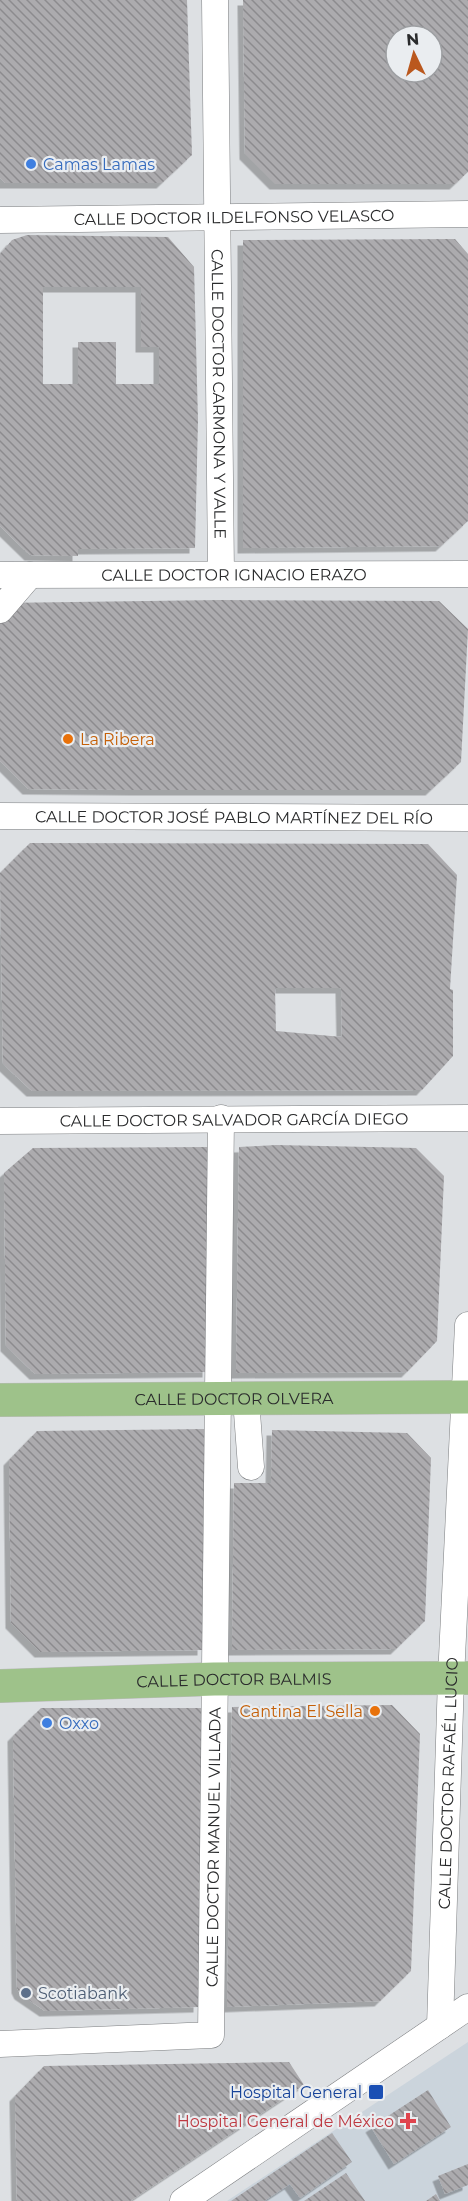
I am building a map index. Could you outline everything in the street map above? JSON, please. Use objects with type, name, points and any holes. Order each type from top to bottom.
[{"type":"main road","name":"CALLE DOCTOR OLVERA","points":[[0,1400],[466,1397]]},
{"type":"main road","name":"CALLE DOCTOR BALMIS","points":[[0,1686],[214,1679],[460,1678]]},
{"type":"street","name":"CALLE DOCTOR CARMONA Y VALLE","points":[[215,0],[221,573]]},
{"type":"street","name":"CALLE DOCTOR ILDELFONSO VELASCO","points":[[0,220],[468,214]]},
{"type":"street","name":"CALLE DOCTOR IGNACIO ERAZO","points":[[0,575],[468,574]]},
{"type":"street","points":[[0,610],[30,575]]},
{"type":"street","name":"CALLE DOCTOR JOSÉ PABLO MARTÍNEZ DEL RÍO","points":[[0,816],[468,818]]},
{"type":"street","name":"CALLE DOCTOR SALVADOR GARCÍA DIEGO","points":[[0,1121],[468,1118]]},
{"type":"street","name":"CALLE DOCTOR MANUEL VILLADA","points":[[0,2043],[211,2035],[214,1679],[232,1399],[221,1119]]},
{"type":"street","name":"CALLE DOCTOR RAFAÉL LUCIO","points":[[440,2026],[460,1678],[468,1325]]},
{"type":"street","points":[[232,1399],[251,1467]]},
{"type":"street","points":[[183,2201],[212,2193],[468,2007]]},
{"type":"shaded area","name":"Hospital General de México","points":[[468,2042],[468,2201],[227,2201]]},
{"type":"building","points":[[0,0],[187,0],[192,155],[162,183],[5,183],[0,178]]},
{"type":"building","points":[[243,0],[468,0],[468,172],[455,184],[275,184],[245,154]]},
{"type":"building","points":[[27,235],[168,237],[194,267],[198,420],[195,548],[78,549],[78,556],[30,555],[0,526],[0,254],[12,240]],"holes":[[[43,287],[141,287],[141,347],[159,347],[159,384],[116,384],[116,342],[78,342],[78,384],[43,384]]]},
{"type":"building","points":[[455,239],[468,254],[468,521],[441,546],[243,548],[243,240]]},
{"type":"building","points":[[220,600],[439,601],[468,629],[461,762],[431,790],[135,790],[28,789],[0,761],[0,603]]},
{"type":"building","points":[[30,843],[428,844],[457,875],[450,989],[453,990],[453,1056],[422,1090],[32,1091],[3,1064],[0,873]],"holes":[[[275,988],[341,988],[342,1037],[276,1031]]]},
{"type":"building","points":[[276,1145],[416,1148],[444,1176],[437,1341],[407,1372],[236,1373],[239,1147]]},
{"type":"building","points":[[210,1147],[208,1372],[35,1374],[6,1346],[4,1173],[33,1148]]},
{"type":"building","points":[[206,1429],[203,1650],[40,1652],[11,1623],[9,1460],[37,1431]]},
{"type":"building","points":[[272,1430],[407,1433],[431,1458],[425,1621],[396,1649],[232,1650],[234,1483],[271,1483]]},
{"type":"building","points":[[392,1705],[420,1734],[411,1971],[380,2001],[227,2007],[232,1707]]},
{"type":"building","points":[[41,1708],[203,1708],[199,2007],[45,2011],[20,1994],[17,1988],[13,1736]]},
{"type":"building","points":[[289,2062],[304,2085],[130,2201],[17,2201],[15,2096],[44,2066]]},
{"type":"building","points":[[428,2090],[451,2127],[394,2164],[371,2127]]},
{"type":"building","points":[[332,2133],[352,2162],[300,2198],[290,2184],[264,2201],[231,2201]]},
{"type":"building","points":[[468,2164],[468,2185],[445,2194],[438,2176]]},
{"type":"building","points":[[346,2173],[365,2201],[304,2201]]},
{"type":"building","points":[[436,2194],[440,2201],[426,2201]]},
{"type":"place","name":"Camas Lamas","points":[[31,164]]},
{"type":"place","name":"La Ribera","points":[[68,739]]},
{"type":"place","name":"Cantina El Sella","points":[[375,1711]]},
{"type":"place","name":"Oxxo","points":[[47,1723]]},
{"type":"place","name":"Scotiabank","points":[[26,1993]]},
{"type":"place","name":"Hospital General","points":[[376,2092]]},
{"type":"place","name":"Hospital General de México","points":[[408,2121]]}]
